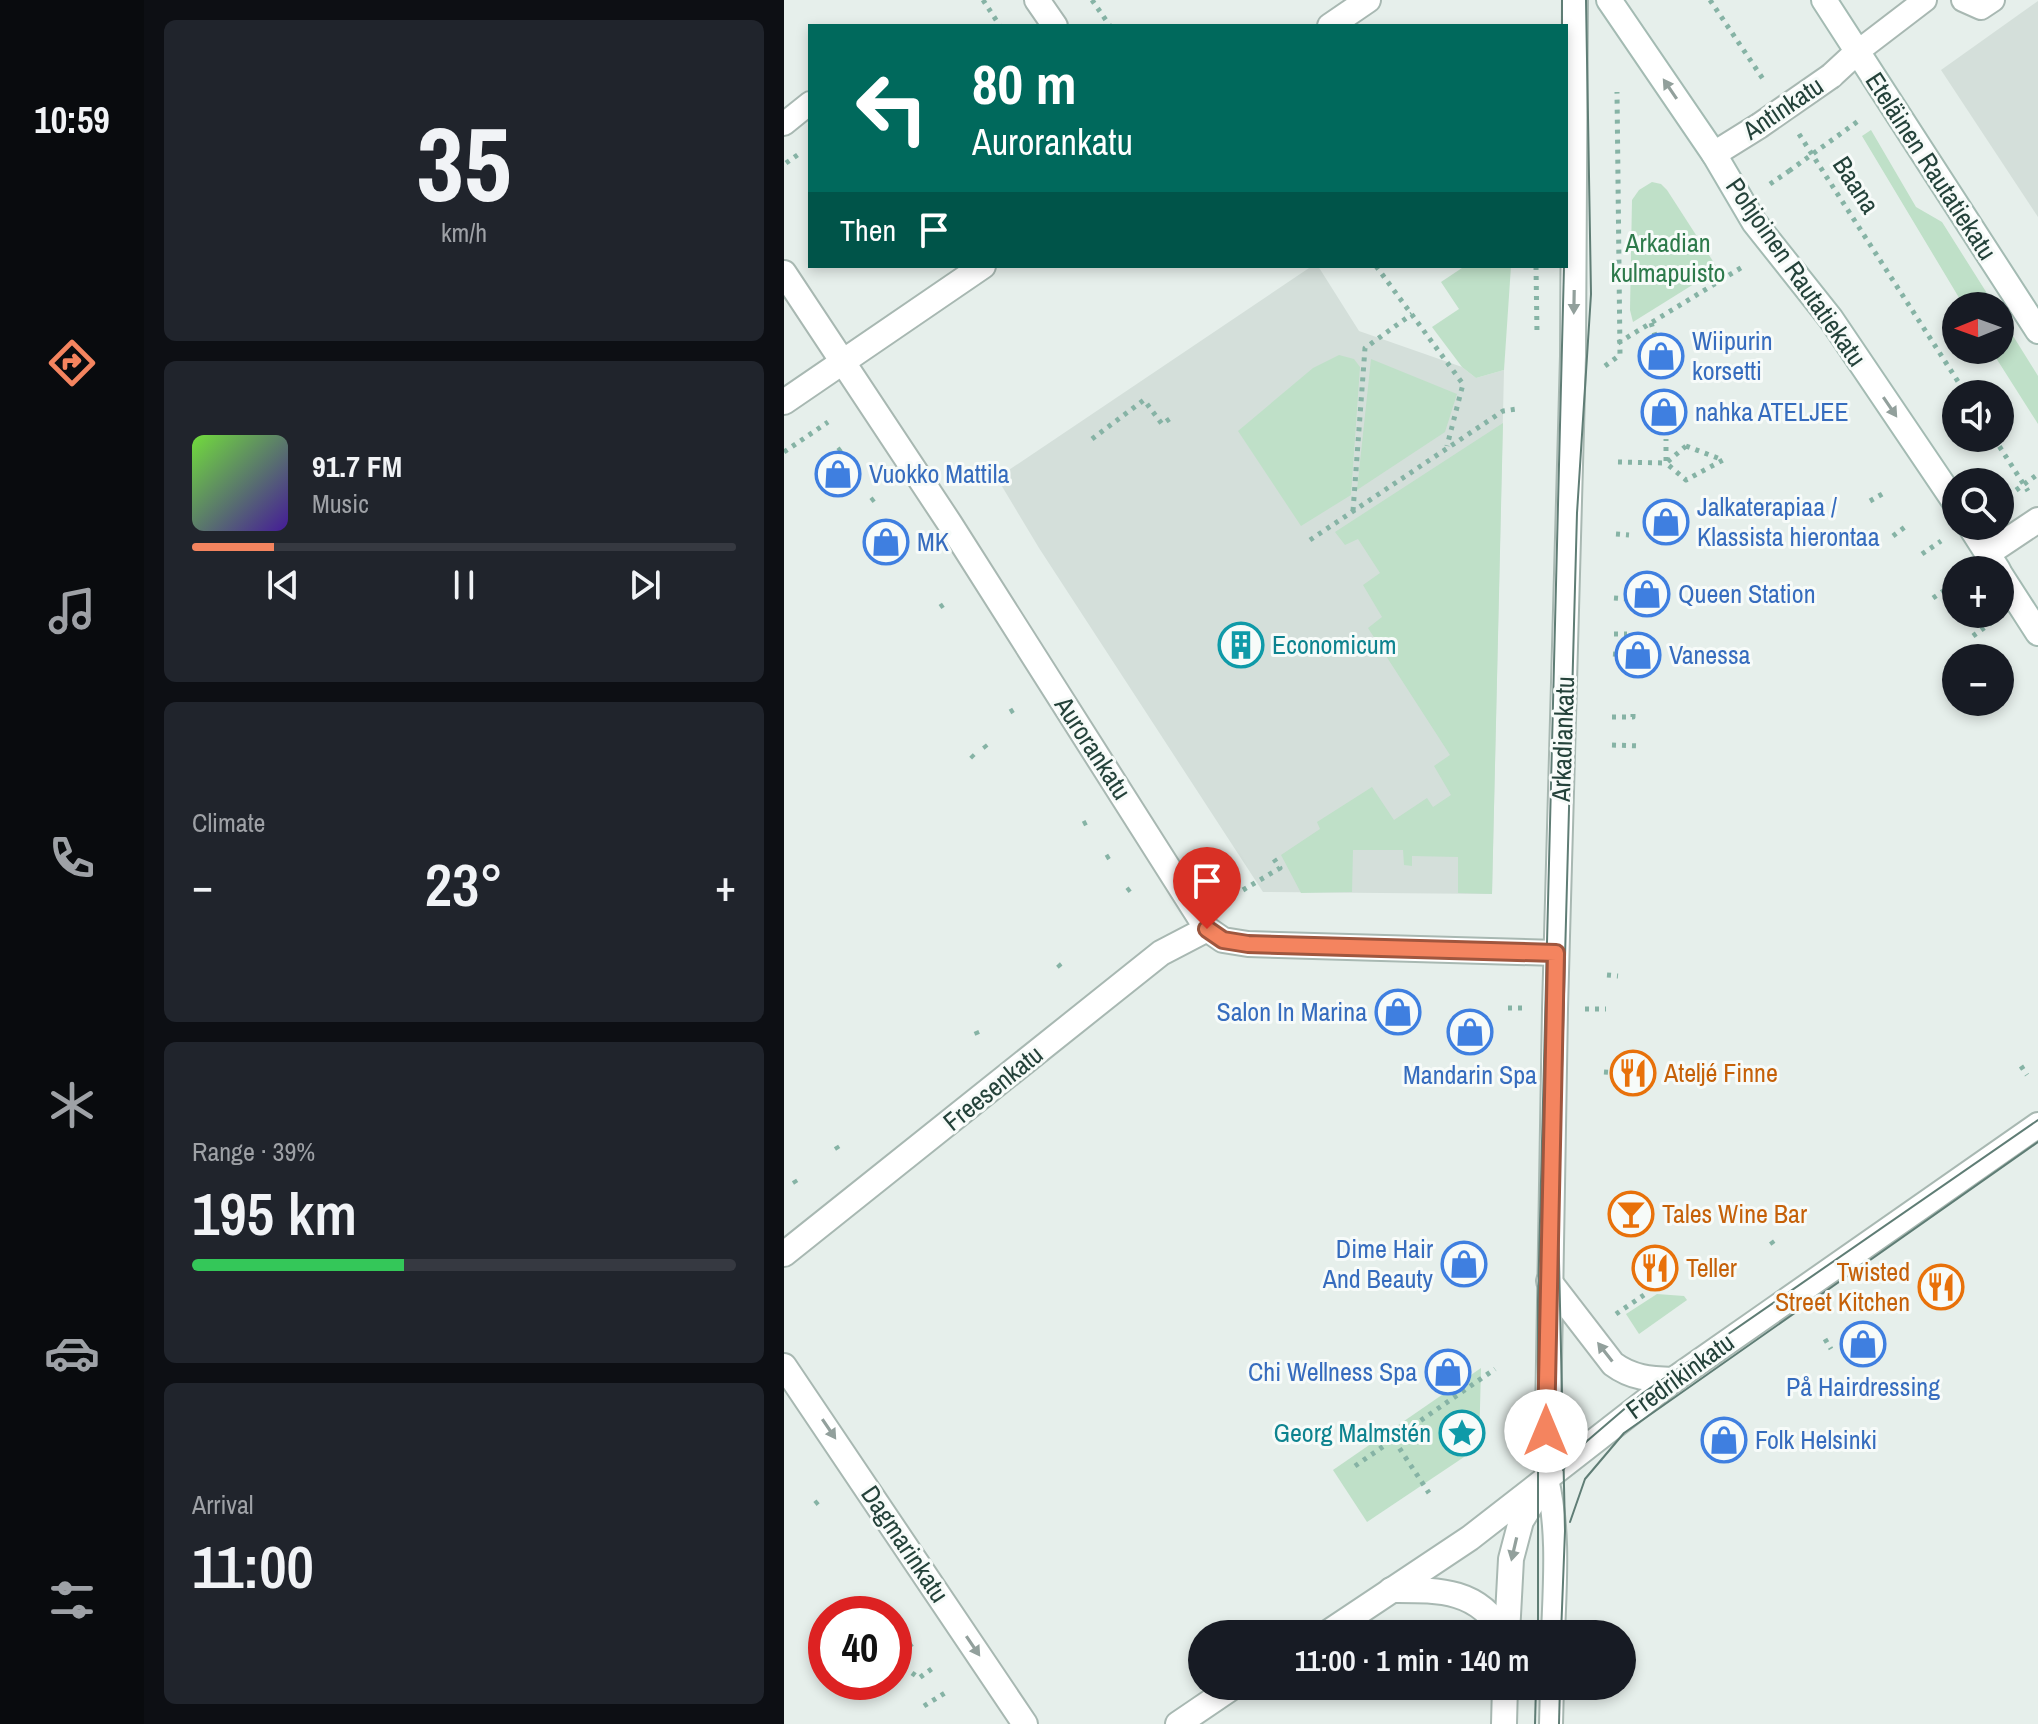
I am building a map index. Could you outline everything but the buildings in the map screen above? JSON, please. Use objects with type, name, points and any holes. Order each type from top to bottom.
[{"type":"street","points":[[1037,0],[1054,24]]},
{"type":"street","points":[[1333,24],[1368,0]]},
{"type":"street","name":"Arkadiankatu","points":[[1547,1479],[1556,953],[1573,389],[1575,0]]},
{"type":"street","name":"Pohjoinen Rautatiekatu","points":[[1609,0],[1714,154],[1754,222],[1831,319],[1942,483]]},
{"type":"street","name":"Eteläinen Rautatiekatu","points":[[1824,0],[2038,331]]},
{"type":"street","name":"Antinkatu","points":[[1714,154],[1831,76],[1857,52]]},
{"type":"street","points":[[784,402],[980,268]]},
{"type":"street","name":"Aurorankatu","points":[[784,273],[1207,929]]},
{"type":"street","points":[[2003,556],[2028,527]]},
{"type":"street","points":[[2014,596],[2038,633]]},
{"type":"street","points":[[1207,929],[1223,940],[1248,944],[1556,953]]},
{"type":"street","name":"Freesenkatu","points":[[784,1254],[1161,953],[1207,929]]},
{"type":"street","name":"Fredrikinkatu","points":[[1347,1620],[1470,1538],[1673,1380],[2038,1125]]},
{"type":"street","points":[[1549,1281],[1613,1364],[1626,1373],[1646,1379],[1673,1380]]},
{"type":"street","name":"Dagmarinkatu","points":[[784,1366],[1025,1724]]},
{"type":"street","points":[[1506,1620],[1511,1559],[1517,1533],[1547,1479]]},
{"type":"street","points":[[1391,1590],[1445,1590],[1463,1595],[1496,1620]]},
{"type":"street","points":[[1178,1724],[1213,1700]]},
{"type":"street","points":[[1504,1724],[1505,1700]]},
{"type":"lane","name":"Antinkatu","points":[[1857,52],[1925,0]]},
{"type":"lane","points":[[1963,0],[1981,8],[1993,0]]},
{"type":"lane","points":[[784,124],[808,105]]},
{"type":"lane","name":"Arkadiankatu","points":[[1547,1479],[1555,1510],[1553,1620]]},
{"type":"lane","points":[[1551,1724],[1552,1700]]},
{"type":"path","points":[[983,0],[999,24]]},
{"type":"path","points":[[1092,0],[1109,24]]},
{"type":"path","points":[[1710,0],[1771,92]]},
{"type":"path","points":[[1573,389],[1620,355],[1617,343],[1617,92]]},
{"type":"path","points":[[1789,171],[1861,119]]},
{"type":"path","name":"Baana","points":[[1796,130],[1957,380]]},
{"type":"path","points":[[1617,343],[1744,266]]},
{"type":"path","points":[[1378,268],[1463,384],[1447,446]]},
{"type":"path","points":[[1353,512],[1365,348],[1412,314]]},
{"type":"path","points":[[1651,323],[1655,335]]},
{"type":"path","points":[[1092,439],[1144,400],[1162,424],[1174,416]]},
{"type":"path","points":[[1815,417],[1831,406]]},
{"type":"path","points":[[1310,540],[1447,446],[1503,411],[1517,409]]},
{"type":"path","points":[[784,452],[828,422]]},
{"type":"path","points":[[1666,439],[1666,463]]},
{"type":"path","points":[[1618,462],[1666,463],[1686,480],[1723,460],[1686,446],[1666,463]]},
{"type":"path","points":[[2003,452],[2031,495]]},
{"type":"path","points":[[2014,492],[2038,474]]},
{"type":"path","points":[[1870,501],[1884,493]]},
{"type":"path","points":[[1893,536],[1905,527]]},
{"type":"path","points":[[1616,534],[1629,535]]},
{"type":"path","points":[[1933,598],[1942,592]]},
{"type":"path","points":[[1614,598],[1627,599]]},
{"type":"path","points":[[1614,634],[1627,634]]},
{"type":"path","points":[[1613,654],[1626,655]]},
{"type":"path","points":[[1612,717],[1633,717],[1633,712]]},
{"type":"path","points":[[1612,745],[1640,746]]},
{"type":"path","points":[[1243,890],[1280,868],[1274,859]]},
{"type":"path","points":[[1058,964],[1064,971]]},
{"type":"path","points":[[1607,975],[1618,976]]},
{"type":"path","points":[[976,1031],[980,1040]]},
{"type":"path","points":[[2021,1066],[2027,1075]]},
{"type":"path","points":[[1604,1072],[1616,1073]]},
{"type":"path","points":[[836,1146],[841,1154]]},
{"type":"path","points":[[794,1180],[799,1188]]},
{"type":"path","points":[[1771,1241],[1777,1249]]},
{"type":"path","points":[[1623,1309],[1644,1295]]},
{"type":"path","points":[[1825,1339],[1831,1349]]},
{"type":"path","points":[[1355,1466],[1495,1369]]},
{"type":"path","points":[[1394,1440],[1429,1493]]},
{"type":"path","points":[[912,1673],[919,1678],[933,1668]]},
{"type":"path","points":[[924,1706],[948,1691]]},
{"type":"shaded area","points":[[2038,1],[2038,217],[1941,70]]},
{"type":"shaded area","points":[[1309,268],[1319,268],[1359,331],[1462,367],[1476,378],[1504,370],[1492,894],[1263,892],[1039,548],[997,478]]},
{"type":"green space","points":[[1871,130],[1916,207],[1942,222],[1986,292],[1956,292],[1862,136]]},
{"type":"green space","name":"Arkadian kulmapuisto","points":[[1652,182],[1661,184],[1667,190],[1718,269],[1633,322],[1630,310],[1632,200],[1639,190]]},
{"type":"green space","points":[[1462,268],[1511,268],[1504,370],[1476,378],[1462,367],[1432,327],[1459,309],[1441,282]]},
{"type":"green space","points":[[2014,337],[2038,376],[2038,424],[2014,386],[2014,380],[2010,380],[2000,364],[2014,364]]},
{"type":"green space","points":[[1339,355],[1354,359],[1360,367],[1351,495],[1301,526],[1238,431],[1313,368]]},
{"type":"green space","points":[[1371,359],[1457,394],[1445,432],[1357,490]]},
{"type":"green space","points":[[1503,423],[1492,894],[1458,893],[1458,857],[1412,856],[1412,866],[1404,865],[1403,850],[1353,850],[1352,892],[1301,893],[1281,855],[1320,829],[1317,822],[1372,787],[1394,820],[1427,798],[1433,807],[1451,795],[1434,766],[1450,755],[1368,628],[1382,617],[1363,585],[1380,573],[1358,539],[1345,545],[1335,532]]},
{"type":"green space","points":[[1657,1294],[1684,1296],[1687,1300],[1639,1334],[1626,1314]]},
{"type":"green space","points":[[1481,1368],[1479,1447],[1367,1522],[1333,1470]]},
{"type":"tram line","points":[[1562,0],[1562,24]]},
{"type":"tram line","points":[[1562,1620],[1565,1531],[1558,1216],[1577,513],[1591,294],[1586,0]]},
{"type":"tram line","points":[[1538,1620],[1538,1301],[1564,268]]},
{"type":"tram line","points":[[1563,1470],[1580,1447],[1643,1393],[2038,1120]]},
{"type":"tram line","points":[[1570,1522],[1585,1479],[1624,1433],[2038,1142]]},
{"type":"tram line","points":[[1535,1724],[1536,1700]]},
{"type":"tram line","points":[[1559,1724],[1560,1700]]},
{"type":"place","name":"Wiipurin korsetti","points":[[1661,356]]},
{"type":"place","name":"nahka ATELJEE","points":[[1664,412]]},
{"type":"place","name":"Vuokko Mattila","points":[[838,474]]},
{"type":"place","name":"Jalkaterapiaa / Klassista hierontaa","points":[[1666,522]]},
{"type":"place","name":"MK","points":[[886,542]]},
{"type":"place","name":"Queen Station","points":[[1647,594]]},
{"type":"place","name":"Economicum","points":[[1241,645]]},
{"type":"place","name":"Vanessa","points":[[1638,655]]},
{"type":"place","name":"Salon In Marina","points":[[1398,1012]]},
{"type":"place","name":"Mandarin Spa","points":[[1470,1032]]},
{"type":"place","name":"Ateljé Finne","points":[[1633,1073]]},
{"type":"place","name":"Tales Wine Bar","points":[[1631,1214]]},
{"type":"place","name":"Dime Hair And Beauty","points":[[1464,1264]]},
{"type":"place","name":"Teller","points":[[1655,1268]]},
{"type":"place","name":"Twisted Street Kitchen","points":[[1941,1287]]},
{"type":"place","name":"På Hairdressing","points":[[1863,1344]]},
{"type":"place","name":"Chi Wellness Spa","points":[[1448,1372]]},
{"type":"place","name":"Georg Malmstén","points":[[1462,1433]]},
{"type":"place","name":"Folk Helsinki","points":[[1724,1440]]},
{"type":"route","points":[[1207,929],[1223,940],[1248,944],[1556,953],[1546,1431]]}]
